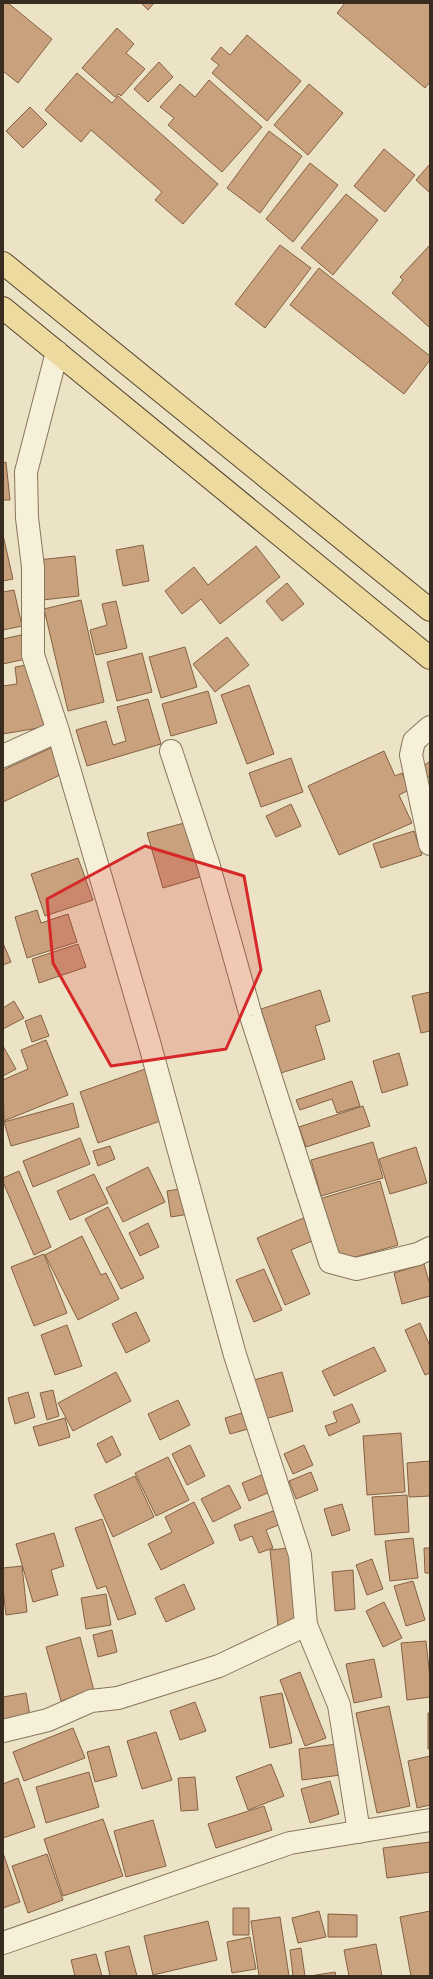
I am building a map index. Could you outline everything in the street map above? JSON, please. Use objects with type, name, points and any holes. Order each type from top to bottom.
[{"type":"main road","points":[[3,262],[430,610]]},
{"type":"main road","points":[[3,308],[430,658]]},
{"type":"street","points":[[56,352],[26,472],[27,518],[33,567],[33,655],[58,731],[149,1042],[235,1355],[300,1555],[306,1625],[339,1705],[359,1832]]},
{"type":"street","points":[[430,727],[414,741],[411,755],[430,844]]},
{"type":"street","points":[[3,756],[58,731]]},
{"type":"street","points":[[170,751],[208,863],[251,1016],[330,1262],[356,1269],[418,1254],[430,1248]]},
{"type":"street","points":[[3,1730],[48,1720],[91,1701],[118,1698],[219,1666],[306,1625]]},
{"type":"street","points":[[3,1943],[290,1842],[430,1820]]},
{"type":"highlighted area","points":[[145,846],[244,876],[261,970],[226,1049],[111,1066],[53,963],[47,899]]},
{"type":"building","points":[[3,3],[8,3],[52,39],[18,83],[3,71]]},
{"type":"building","points":[[141,3],[154,3],[148,10]]},
{"type":"building","points":[[345,3],[430,3],[430,82],[425,88],[337,13]]},
{"type":"building","points":[[117,28],[134,44],[126,53],[145,69],[121,96],[119,94],[115,97],[82,68]]},
{"type":"building","points":[[247,35],[301,81],[267,121],[212,73],[219,65],[211,59],[221,47],[230,55]]},
{"type":"building","points":[[159,62],[173,77],[148,102],[134,89]]},
{"type":"building","points":[[77,73],[112,103],[118,96],[218,184],[183,224],[155,200],[162,192],[91,130],[81,142],[45,110]]},
{"type":"building","points":[[209,80],[262,127],[222,172],[168,125],[174,118],[160,107],[180,84],[195,97]]},
{"type":"building","points":[[309,84],[343,113],[308,155],[274,125]]},
{"type":"building","points":[[30,107],[47,124],[23,148],[6,131]]},
{"type":"building","points":[[269,131],[302,156],[260,213],[227,188]]},
{"type":"building","points":[[384,149],[415,175],[385,212],[354,186]]},
{"type":"building","points":[[310,163],[338,185],[293,242],[266,219]]},
{"type":"building","points":[[429,165],[430,166],[430,193],[416,180]]},
{"type":"building","points":[[346,194],[378,220],[333,275],[301,248]]},
{"type":"building","points":[[280,245],[311,268],[265,328],[235,304]]},
{"type":"building","points":[[429,246],[430,328],[392,293],[403,280],[400,277]]},
{"type":"building","points":[[319,268],[430,356],[430,360],[404,394],[290,305]]},
{"type":"building","points":[[6,462],[10,500],[3,500],[3,463]]},
{"type":"building","points":[[3,535],[13,579],[3,581]]},
{"type":"building","points":[[143,545],[149,581],[123,586],[116,550]]},
{"type":"building","points":[[256,546],[280,577],[220,624],[201,599],[182,614],[165,591],[194,567],[208,585]]},
{"type":"building","points":[[75,556],[79,596],[42,600],[38,560]]},
{"type":"building","points":[[287,583],[304,604],[282,621],[266,601]]},
{"type":"building","points":[[14,590],[22,626],[3,630],[3,592]]},
{"type":"building","points":[[81,600],[104,702],[68,711],[44,609]]},
{"type":"building","points":[[116,601],[127,648],[96,655],[90,630],[107,625],[102,604]]},
{"type":"building","points":[[21,635],[26,659],[3,664],[3,639]]},
{"type":"building","points":[[227,637],[249,665],[215,692],[193,664]]},
{"type":"building","points":[[185,647],[197,687],[161,698],[149,657]]},
{"type":"building","points":[[142,653],[152,692],[117,701],[107,662]]},
{"type":"building","points":[[33,664],[44,727],[3,734],[3,686],[17,684],[15,667]]},
{"type":"building","points":[[249,685],[274,754],[247,764],[221,695]]},
{"type":"building","points":[[208,691],[217,723],[171,736],[162,704]]},
{"type":"building","points":[[148,699],[161,744],[87,766],[76,730],[106,721],[113,745],[126,741],[117,707]]},
{"type":"building","points":[[51,748],[62,774],[3,802],[3,770]]},
{"type":"building","points":[[384,751],[395,776],[402,773],[409,790],[399,795],[412,823],[339,855],[308,786]]},
{"type":"building","points":[[291,758],[303,792],[261,807],[249,773]]},
{"type":"building","points":[[430,761],[430,779],[421,768]]},
{"type":"building","points":[[291,804],[301,826],[276,837],[266,816]]},
{"type":"building","points":[[184,823],[200,877],[163,888],[147,833]]},
{"type":"building","points":[[414,831],[422,855],[381,868],[373,844]]},
{"type":"building","points":[[78,858],[93,900],[45,916],[31,874]]},
{"type":"building","points":[[37,910],[41,923],[68,914],[77,942],[27,958],[15,917]]},
{"type":"building","points":[[3,943],[11,962],[3,965]]},
{"type":"building","points":[[78,944],[86,967],[39,983],[32,959]]},
{"type":"building","points":[[320,990],[330,1021],[315,1026],[325,1059],[281,1073],[261,1009]]},
{"type":"building","points":[[430,992],[430,1031],[421,1033],[412,996]]},
{"type":"building","points":[[14,1001],[24,1018],[3,1029],[3,1008]]},
{"type":"building","points":[[41,1015],[49,1036],[32,1042],[25,1021]]},
{"type":"building","points":[[46,1040],[68,1095],[4,1121],[3,1080],[28,1069],[21,1050]]},
{"type":"building","points":[[3,1046],[16,1069],[3,1076]]},
{"type":"building","points":[[399,1053],[408,1085],[382,1093],[373,1061]]},
{"type":"building","points":[[145,1069],[163,1120],[98,1143],[80,1092]]},
{"type":"building","points":[[352,1081],[360,1106],[337,1113],[332,1099],[300,1110],[296,1100]]},
{"type":"building","points":[[73,1103],[79,1127],[11,1146],[4,1122]]},
{"type":"building","points":[[363,1106],[370,1126],[306,1147],[299,1127]]},
{"type":"building","points":[[80,1138],[90,1164],[33,1187],[23,1161]]},
{"type":"building","points":[[373,1142],[383,1178],[321,1196],[311,1160]]},
{"type":"building","points":[[110,1146],[115,1159],[98,1166],[93,1151]]},
{"type":"building","points":[[416,1147],[427,1183],[390,1194],[379,1159]]},
{"type":"building","points":[[148,1167],[165,1202],[123,1222],[106,1188]]},
{"type":"building","points":[[19,1171],[51,1247],[34,1255],[3,1182],[3,1178]]},
{"type":"building","points":[[94,1174],[108,1203],[70,1220],[57,1191]]},
{"type":"building","points":[[380,1181],[398,1245],[338,1262],[319,1199]]},
{"type":"building","points":[[186,1188],[189,1214],[171,1217],[167,1191]]},
{"type":"building","points":[[108,1207],[144,1278],[121,1289],[85,1219]]},
{"type":"building","points":[[308,1216],[317,1239],[291,1250],[310,1294],[285,1305],[257,1238]]},
{"type":"building","points":[[148,1223],[159,1247],[140,1256],[129,1233]]},
{"type":"building","points":[[82,1236],[101,1275],[106,1273],[119,1299],[78,1320],[45,1255]]},
{"type":"building","points":[[44,1254],[67,1313],[34,1326],[11,1267]]},
{"type":"building","points":[[424,1264],[430,1285],[430,1296],[402,1304],[394,1273]]},
{"type":"building","points":[[264,1269],[282,1310],[254,1322],[236,1280]]},
{"type":"building","points":[[136,1312],[150,1341],[126,1353],[112,1324]]},
{"type":"building","points":[[420,1323],[430,1346],[430,1373],[425,1375],[405,1330]]},
{"type":"building","points":[[67,1325],[82,1366],[55,1375],[41,1335]]},
{"type":"building","points":[[374,1347],[386,1371],[334,1396],[322,1371]]},
{"type":"building","points":[[116,1372],[131,1401],[73,1431],[58,1403]]},
{"type":"building","points":[[282,1372],[293,1411],[265,1419],[254,1380]]},
{"type":"building","points":[[53,1390],[59,1416],[47,1420],[40,1393]]},
{"type":"building","points":[[28,1392],[35,1417],[15,1424],[8,1398]]},
{"type":"building","points":[[178,1400],[190,1425],[160,1440],[148,1414]]},
{"type":"building","points":[[352,1404],[360,1422],[329,1436],[325,1426],[337,1422],[333,1412]]},
{"type":"building","points":[[242,1413],[248,1429],[230,1434],[225,1418]]},
{"type":"building","points":[[65,1418],[70,1437],[39,1446],[33,1427]]},
{"type":"building","points":[[401,1433],[405,1492],[367,1495],[363,1436]]},
{"type":"building","points":[[112,1436],[121,1455],[106,1463],[97,1444]]},
{"type":"building","points":[[190,1445],[205,1476],[187,1485],[172,1454]]},
{"type":"building","points":[[304,1445],[313,1465],[293,1474],[284,1454]]},
{"type":"building","points":[[168,1457],[189,1500],[156,1516],[135,1473]]},
{"type":"building","points":[[430,1461],[430,1496],[409,1497],[407,1463]]},
{"type":"building","points":[[311,1472],[318,1490],[296,1499],[289,1481]]},
{"type":"building","points":[[264,1474],[272,1491],[249,1501],[242,1483]]},
{"type":"building","points":[[135,1476],[154,1517],[113,1537],[94,1495]]},
{"type":"building","points":[[229,1485],[241,1508],[213,1522],[201,1499]]},
{"type":"building","points":[[407,1495],[409,1532],[375,1535],[372,1497]]},
{"type":"building","points":[[194,1502],[214,1543],[161,1570],[148,1544],[172,1532],[165,1517]]},
{"type":"building","points":[[342,1504],[350,1530],[332,1536],[324,1509]]},
{"type":"building","points":[[276,1510],[281,1524],[266,1530],[273,1548],[259,1553],[252,1536],[240,1541],[234,1525]]},
{"type":"building","points":[[102,1519],[136,1614],[118,1620],[106,1586],[97,1589],[75,1528]]},
{"type":"building","points":[[54,1533],[64,1566],[51,1570],[58,1595],[33,1602],[16,1544]]},
{"type":"building","points":[[413,1538],[418,1578],[390,1581],[385,1541]]},
{"type":"building","points":[[289,1548],[297,1624],[278,1626],[270,1550]]},
{"type":"building","points":[[424,1548],[430,1548],[430,1573],[425,1573]]},
{"type":"building","points":[[372,1559],[383,1589],[367,1595],[356,1565]]},
{"type":"building","points":[[22,1566],[27,1612],[6,1615],[3,1589],[3,1568]]},
{"type":"building","points":[[353,1570],[355,1609],[335,1611],[332,1572]]},
{"type":"building","points":[[413,1581],[425,1620],[406,1626],[394,1586]]},
{"type":"building","points":[[184,1584],[195,1609],[166,1622],[155,1598]]},
{"type":"building","points":[[106,1594],[111,1625],[86,1629],[81,1598]]},
{"type":"building","points":[[384,1602],[402,1638],[383,1647],[366,1611]]},
{"type":"building","points":[[112,1630],[117,1652],[98,1657],[93,1635]]},
{"type":"building","points":[[80,1637],[94,1691],[61,1701],[46,1647]]},
{"type":"building","points":[[426,1641],[430,1678],[430,1697],[407,1700],[401,1643]]},
{"type":"building","points":[[374,1659],[382,1697],[354,1703],[346,1664]]},
{"type":"building","points":[[300,1672],[326,1738],[305,1746],[280,1680]]},
{"type":"building","points":[[26,1693],[30,1716],[3,1721],[3,1697]]},
{"type":"building","points":[[282,1693],[292,1743],[270,1748],[260,1697]]},
{"type":"building","points":[[195,1702],[206,1731],[180,1740],[170,1711]]},
{"type":"building","points":[[389,1706],[410,1806],[377,1813],[356,1713]]},
{"type":"building","points":[[428,1713],[430,1713],[430,1749],[428,1749]]},
{"type":"building","points":[[73,1728],[85,1758],[24,1781],[13,1752]]},
{"type":"building","points":[[156,1732],[172,1780],[142,1789],[127,1741]]},
{"type":"building","points":[[337,1744],[341,1775],[302,1780],[299,1749]]},
{"type":"building","points":[[109,1746],[117,1776],[95,1782],[87,1752]]},
{"type":"building","points":[[430,1756],[430,1805],[417,1808],[408,1761]]},
{"type":"building","points":[[271,1764],[284,1796],[248,1810],[236,1777]]},
{"type":"building","points":[[89,1772],[99,1807],[46,1823],[36,1787]]},
{"type":"building","points":[[195,1777],[198,1810],[181,1811],[178,1778]]},
{"type":"building","points":[[18,1778],[35,1827],[3,1838],[3,1784]]},
{"type":"building","points":[[330,1781],[339,1814],[310,1823],[301,1789]]},
{"type":"building","points":[[264,1806],[272,1830],[216,1848],[208,1824]]},
{"type":"building","points":[[103,1819],[123,1876],[63,1896],[44,1839]]},
{"type":"building","points":[[153,1820],[166,1866],[126,1877],[114,1831]]},
{"type":"building","points":[[430,1842],[430,1872],[387,1878],[383,1848]]},
{"type":"building","points":[[3,1853],[20,1902],[3,1908]]},
{"type":"building","points":[[47,1854],[63,1900],[28,1913],[12,1866]]},
{"type":"building","points":[[233,1908],[249,1908],[249,1935],[233,1935]]},
{"type":"building","points":[[319,1911],[326,1937],[298,1943],[292,1918]]},
{"type":"building","points":[[430,1911],[430,1976],[411,1976],[400,1917]]},
{"type":"building","points":[[328,1914],[357,1915],[357,1937],[328,1937]]},
{"type":"building","points":[[280,1917],[289,1976],[259,1976],[251,1921]]},
{"type":"building","points":[[208,1921],[217,1960],[153,1975],[144,1936]]},
{"type":"building","points":[[250,1937],[256,1969],[232,1973],[227,1942]]},
{"type":"building","points":[[376,1944],[382,1976],[349,1976],[344,1950]]},
{"type":"building","points":[[129,1946],[137,1976],[110,1976],[105,1952]]},
{"type":"building","points":[[301,1948],[305,1976],[293,1976],[290,1950]]},
{"type":"building","points":[[96,1954],[102,1976],[75,1976],[71,1960]]},
{"type":"building","points":[[335,1972],[336,1976],[310,1976]]}]
